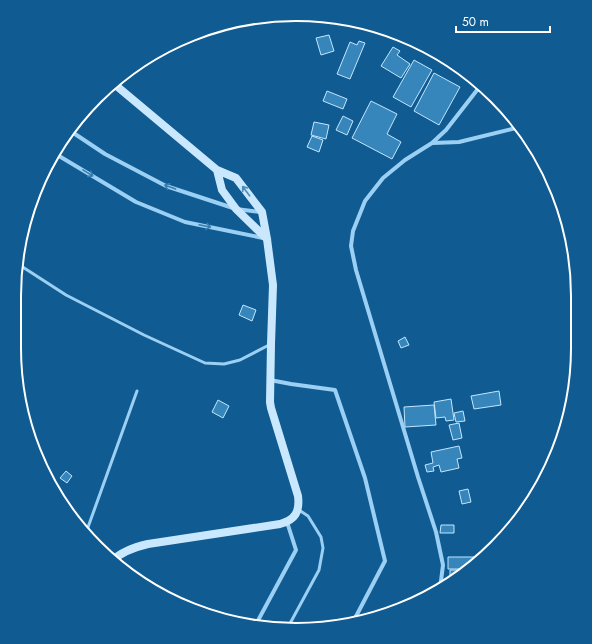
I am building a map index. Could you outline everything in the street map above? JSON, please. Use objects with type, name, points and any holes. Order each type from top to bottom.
[{"type":"street","points":[[118,87],[216,170],[236,178],[262,212],[273,285],[270,380],[271,408],[298,496],[299,504],[297,513],[287,522],[148,544],[135,547],[124,552],[118,557]]},
{"type":"street","points":[[441,582],[443,565],[436,532],[356,270],[351,246],[353,231],[365,201],[383,178],[405,160],[432,143],[446,130],[478,90]]},
{"type":"street","points":[[432,143],[459,142],[514,129]]},
{"type":"street","points":[[74,134],[105,154],[166,186],[236,209],[262,212]]},
{"type":"street","points":[[59,156],[136,202],[186,222],[267,238]]},
{"type":"street","points":[[216,170],[222,190],[236,209],[267,238]]},
{"type":"street","points":[[270,380],[335,390],[365,478],[385,561],[356,617]]},
{"type":"street","points":[[258,621],[296,550],[287,522]]},
{"type":"lane","points":[[23,267],[66,295],[144,335],[205,362],[224,364],[240,360],[271,344]]},
{"type":"lane","points":[[88,528],[137,391]]},
{"type":"lane","points":[[290,623],[319,570],[323,548],[321,537],[308,516],[298,509]]},
{"type":"building","points":[[329,35],[334,51],[321,55],[316,38]]},
{"type":"building","points":[[359,41],[365,43],[350,79],[337,74],[350,42],[357,45]]},
{"type":"building","points":[[393,47],[400,51],[397,55],[410,64],[401,78],[381,66]]},
{"type":"building","points":[[414,60],[432,70],[411,107],[393,97]]},
{"type":"building","points":[[434,73],[460,87],[439,125],[414,111]]},
{"type":"building","points":[[327,91],[347,99],[343,109],[323,101]]},
{"type":"building","points":[[371,101],[397,114],[387,134],[401,142],[392,159],[352,138]]},
{"type":"building","points":[[343,116],[353,121],[347,135],[336,130]]},
{"type":"building","points":[[314,122],[329,125],[326,139],[311,135]]},
{"type":"building","points":[[312,136],[323,140],[319,152],[307,147]]},
{"type":"building","points":[[243,305],[256,310],[252,321],[239,315]]},
{"type":"building","points":[[405,337],[409,345],[401,348],[398,341]]},
{"type":"building","points":[[499,391],[501,405],[474,409],[471,396]]},
{"type":"building","points":[[451,399],[454,420],[446,421],[445,417],[436,418],[434,402]]},
{"type":"building","points":[[218,400],[229,406],[223,418],[212,412]]},
{"type":"building","points":[[434,405],[436,425],[405,427],[404,407]]},
{"type":"building","points":[[463,411],[465,421],[456,422],[454,413]]},
{"type":"building","points":[[459,423],[462,438],[453,440],[449,425]]},
{"type":"building","points":[[459,446],[462,458],[457,459],[459,468],[441,472],[439,465],[433,467],[434,471],[427,472],[425,465],[433,463],[431,452]]},
{"type":"building","points":[[66,471],[72,476],[67,483],[60,478]]},
{"type":"building","points":[[468,489],[471,502],[462,504],[459,491]]},
{"type":"building","points":[[441,525],[454,525],[454,533],[440,533]]},
{"type":"building","points":[[448,557],[474,557],[459,569],[448,569]]},
{"type":"building","points":[[450,570],[458,570],[450,576]]}]
